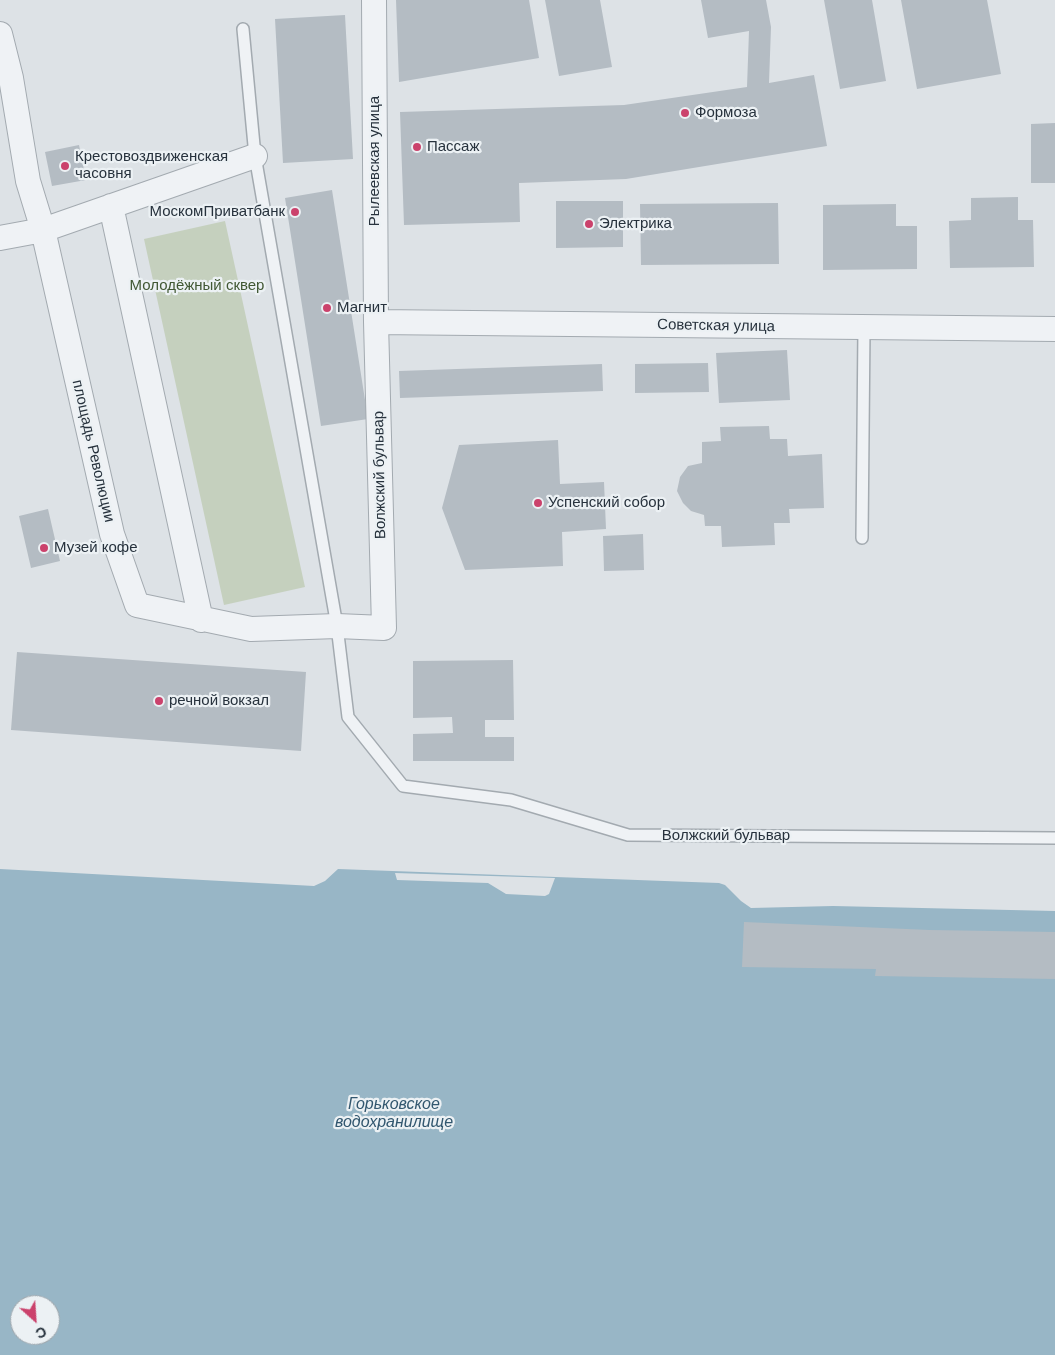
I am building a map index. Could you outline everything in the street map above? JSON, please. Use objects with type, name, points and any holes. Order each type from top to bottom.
[{"type":"street","name":"Рылеевская улица","points":[[374,0],[376,322]]},
{"type":"street","name":"площадь Революции","points":[[0,34],[11,78],[28,181],[43,230],[112,534],[137,605],[251,629],[337,626],[384,628]]},
{"type":"street","points":[[0,238],[43,230],[255,156]]},
{"type":"street","points":[[111,206],[201,620]]},
{"type":"street","name":"Советская улица","points":[[376,322],[1055,330]]},
{"type":"street","name":"Волжский бульвар","points":[[376,322],[384,628]]},
{"type":"lane","points":[[243,29],[255,156],[337,626]]},
{"type":"lane","points":[[862,538],[864,328]]},
{"type":"lane","name":"Волжский бульвар","points":[[337,626],[348,717],[403,786],[511,800],[628,835],[1055,838]]},
{"type":"green space","name":"Молодёжный сквер","points":[[225,221],[305,587],[224,605],[144,239]]},
{"type":"water","name":"Горьковское водохранилище","points":[[0,869],[314,886],[325,881],[338,869],[719,883],[725,885],[751,908],[833,906],[1055,911],[1055,1355],[0,1355]]},
{"type":"pier","points":[[395,873],[555,878],[549,894],[545,896],[506,894],[488,883],[397,880]]},
{"type":"building","points":[[396,0],[529,0],[539,58],[399,82]]},
{"type":"building","points":[[545,0],[600,0],[612,67],[559,76]]},
{"type":"building","points":[[701,0],[766,0],[771,27],[769,83],[814,75],[827,146],[626,179],[519,183],[520,222],[404,225],[400,112],[624,105],[747,87],[749,31],[708,38]]},
{"type":"building","points":[[824,0],[872,0],[886,81],[840,89]]},
{"type":"building","points":[[901,0],[987,0],[1001,74],[917,89]]},
{"type":"building","points":[[345,15],[353,159],[283,163],[275,19]]},
{"type":"building","points":[[1055,123],[1055,183],[1031,183],[1031,124]]},
{"type":"building","name":"Крестовоздвиженская часовня","points":[[79,145],[86,180],[52,186],[45,152]]},
{"type":"building","name":"Магнит","points":[[332,190],[368,419],[321,426],[285,198]]},
{"type":"building","points":[[1018,197],[1018,220],[1033,220],[1034,267],[950,268],[949,221],[971,220],[971,198]]},
{"type":"building","name":"Электрика","points":[[556,201],[623,201],[623,247],[556,248]]},
{"type":"building","points":[[778,203],[779,264],[641,265],[640,204]]},
{"type":"building","points":[[896,204],[896,226],[917,226],[917,269],[823,270],[823,205]]},
{"type":"building","points":[[787,350],[790,400],[719,403],[716,353]]},
{"type":"building","points":[[708,363],[709,392],[635,393],[635,364]]},
{"type":"building","points":[[602,364],[603,391],[400,398],[399,371]]},
{"type":"building","points":[[769,426],[770,439],[787,439],[788,456],[822,454],[824,508],[789,509],[790,523],[774,523],[775,545],[722,547],[721,526],[705,526],[704,515],[691,511],[683,503],[677,491],[680,477],[688,466],[702,463],[702,442],[721,441],[720,427]]},
{"type":"building","points":[[558,440],[560,484],[604,482],[606,529],[562,532],[563,566],[465,570],[442,508],[459,445]]},
{"type":"building","points":[[48,509],[60,561],[31,568],[19,516]]},
{"type":"building","points":[[643,534],[644,570],[604,571],[603,536]]},
{"type":"building","name":"речной вокзал","points":[[17,652],[306,672],[301,751],[11,730]]},
{"type":"building","points":[[513,660],[514,720],[485,720],[485,737],[514,737],[514,761],[413,761],[413,734],[453,733],[452,717],[413,718],[413,661]]},
{"type":"building","points":[[744,922],[930,930],[1055,932],[1055,979],[875,976],[876,969],[742,967]]},
{"type":"place","name":"Формоза","points":[[685,113]]},
{"type":"place","name":"Пассаж","points":[[417,147]]},
{"type":"place","name":"Крестовоздвиженская часовня","points":[[65,166]]},
{"type":"place","name":"МоскомПриватбанк","points":[[295,212]]},
{"type":"place","name":"Электрика","points":[[589,224]]},
{"type":"place","name":"Магнит","points":[[327,308]]},
{"type":"place","name":"Успенский собор","points":[[538,503]]},
{"type":"place","name":"Музей кофе","points":[[44,548]]},
{"type":"place","name":"речной вокзал","points":[[159,701]]}]
